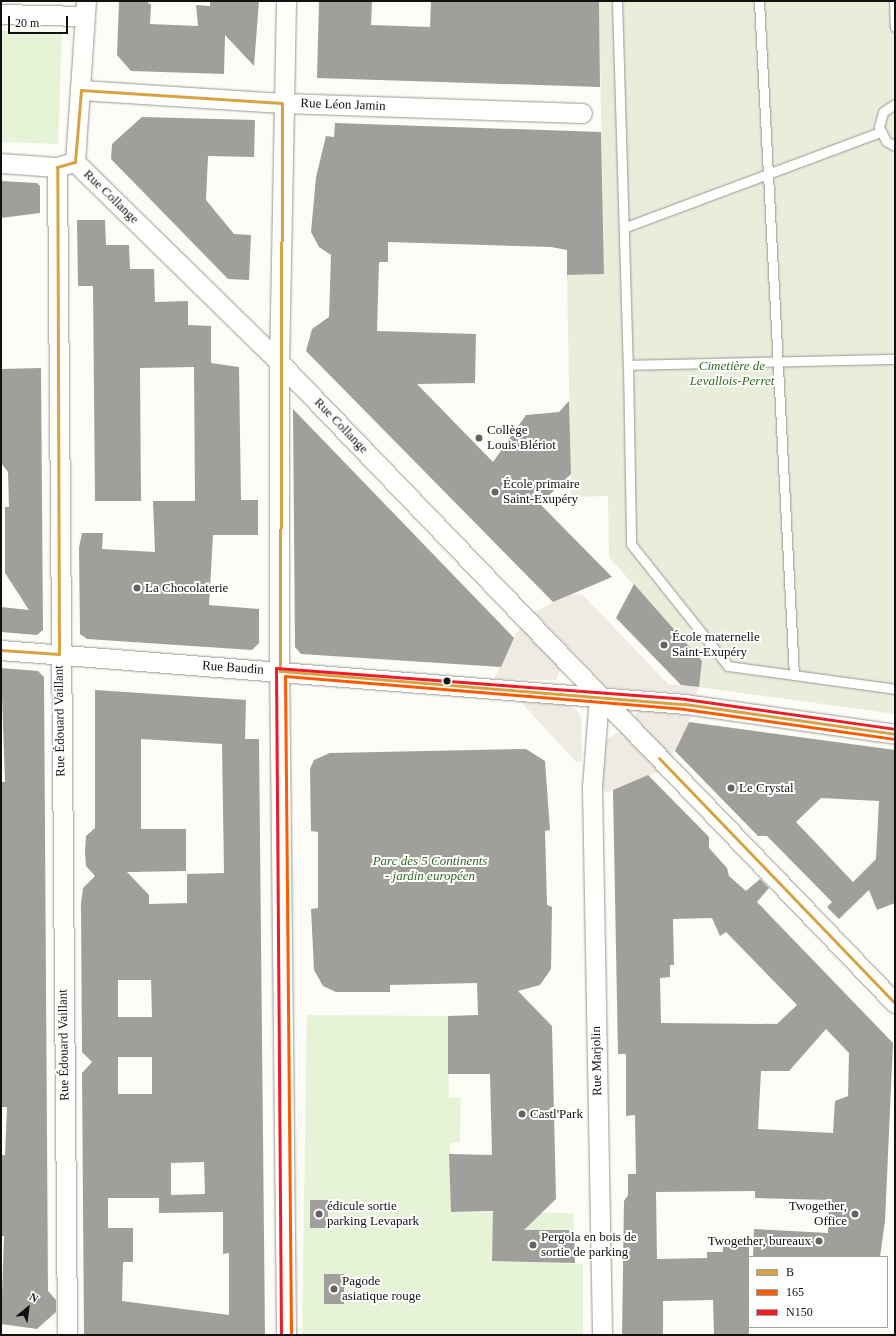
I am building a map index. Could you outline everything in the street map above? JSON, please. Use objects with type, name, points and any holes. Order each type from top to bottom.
[{"type":"street","points":[[286,1],[282,103],[279,362],[280,671],[286,1335]]},
{"type":"street","points":[[1,14],[85,9]]},
{"type":"street","name":"Rue Édouard Vaillant","points":[[67,1335],[60,654],[66,164],[81,90],[85,9]]},
{"type":"street","name":"Rue Léon Jamin","points":[[81,90],[282,103],[582,113]]},
{"type":"street","points":[[1,163],[66,164]]},
{"type":"street","name":"Rue Collange","points":[[66,164],[279,362],[895,1003]]},
{"type":"street","name":"Rue Baudin","points":[[1,650],[599,696],[685,704],[895,734]]},
{"type":"street","name":"Rue Marjolin","points":[[599,696],[592,787],[602,1335]]},
{"type":"lane","points":[[617,1],[626,227],[631,544],[728,666],[895,689]]},
{"type":"lane","points":[[759,1],[780,364],[794,675]]},
{"type":"lane","points":[[894,1],[895,27]]},
{"type":"lane","points":[[880,132],[883,112],[895,104]]},
{"type":"lane","points":[[626,227],[770,176],[880,132]]},
{"type":"lane","points":[[880,132],[895,146]]},
{"type":"lane","points":[[628,365],[780,364],[895,359]]},
{"type":"green space","name":"Cimetière de Levallois-Perret","points":[[599,1],[895,1],[895,714],[699,687],[702,661],[609,557],[608,496],[571,497],[567,275],[604,274]]},
{"type":"green space","points":[[1,31],[62,33],[58,144],[1,142]]},
{"type":"green space","points":[[307,1015],[448,1016],[449,1097],[461,1098],[460,1142],[450,1143],[451,1212],[573,1213],[574,1230],[493,1230],[492,1261],[583,1264],[583,1335],[302,1335]]},
{"type":"shaded area","points":[[572,593],[583,595],[668,684],[699,687],[696,694],[606,687],[534,612]]},
{"type":"shaded area","points":[[521,625],[561,669],[556,680],[494,679]]},
{"type":"shaded area","points":[[520,701],[559,701],[576,709],[581,718],[582,762],[576,762]]},
{"type":"shaded area","points":[[637,710],[690,712],[689,722],[675,751],[667,758],[634,720]]},
{"type":"shaded area","points":[[621,731],[665,769],[606,793],[601,786],[603,741]]},
{"type":"building","points":[[119,1],[146,1],[151,5],[150,24],[198,26],[196,5],[210,6],[210,1],[259,1],[254,66],[225,35],[224,74],[131,71],[117,55]]},
{"type":"building","points":[[319,1],[372,1],[371,25],[430,27],[431,1],[599,1],[600,87],[317,78]]},
{"type":"building","points":[[142,117],[255,120],[254,157],[208,156],[206,200],[234,234],[251,235],[249,280],[228,279],[111,159],[112,144]]},
{"type":"building","name":"Collège Louis Blériot","points":[[335,123],[601,132],[604,274],[567,275],[567,250],[551,247],[388,242],[388,262],[379,262],[377,331],[476,334],[475,383],[417,384],[493,462],[526,415],[559,412],[569,401],[571,474],[540,504],[612,577],[553,602],[306,351],[312,329],[329,317],[331,255],[319,247],[311,232],[316,177],[326,136],[334,137]]},
{"type":"building","points":[[1,181],[37,183],[40,186],[40,213],[1,218]]},
{"type":"building","points":[[77,220],[105,220],[106,245],[129,245],[130,269],[154,269],[155,302],[188,301],[188,325],[211,326],[211,363],[239,367],[241,500],[258,500],[258,535],[213,535],[209,605],[259,609],[259,643],[252,650],[87,639],[80,634],[79,548],[82,533],[103,533],[102,549],[155,552],[153,501],[195,501],[194,367],[140,368],[141,501],[95,501],[93,286],[78,286]]},
{"type":"building","points":[[41,368],[43,630],[37,635],[1,632],[1,607],[29,610],[5,573],[5,507],[9,507],[8,472],[1,463],[1,369]]},
{"type":"building","points":[[293,409],[514,638],[501,667],[301,654],[295,647]]},
{"type":"building","name":"École maternelle Saint-Exupéry","points":[[634,584],[702,661],[699,687],[681,685],[616,618]]},
{"type":"building","points":[[1,668],[38,671],[44,677],[48,1291],[56,1300],[56,1312],[37,1329],[1,1324],[4,1236],[1,1236],[1,1155],[5,1155],[7,1107],[1,1107],[1,782],[5,782]]},
{"type":"building","points":[[95,690],[246,700],[245,739],[259,739],[265,1335],[84,1335],[82,1073],[92,1062],[82,1052],[81,904],[83,888],[95,876],[86,866],[85,852],[86,836],[95,828]],"holes":[[[141,739],[222,744],[224,873],[187,874],[187,903],[149,904],[149,895],[127,872],[186,871],[186,829],[141,829]],[[118,980],[151,980],[152,1017],[118,1017]],[[118,1057],[152,1057],[152,1094],[118,1094]],[[204,1162],[205,1194],[171,1195],[171,1163]],[[108,1198],[159,1198],[159,1213],[223,1212],[223,1254],[229,1253],[229,1315],[122,1301],[123,1262],[133,1262],[133,1228],[108,1228]]]},
{"type":"building","points":[[689,722],[895,750],[895,903],[877,910],[869,890],[839,919],[827,907],[832,902],[767,836],[758,836],[675,751]],"holes":[[[821,798],[879,801],[876,859],[853,882],[796,822]]]},
{"type":"building","points":[[526,749],[545,761],[550,830],[545,831],[547,905],[552,907],[551,969],[540,985],[518,991],[552,1026],[556,1199],[524,1230],[574,1230],[575,1263],[492,1261],[493,1211],[451,1212],[449,1154],[492,1155],[490,1074],[448,1074],[448,1016],[478,1015],[477,983],[390,985],[390,992],[336,992],[323,986],[314,970],[311,909],[318,908],[318,832],[311,831],[310,769],[314,760],[330,753]]},
{"type":"building","points":[[648,775],[709,837],[709,848],[727,868],[729,876],[746,891],[760,879],[769,888],[757,902],[893,1043],[885,1221],[880,1256],[753,1256],[754,1229],[828,1233],[829,1200],[755,1198],[755,1191],[656,1192],[657,1259],[707,1258],[707,1252],[723,1252],[723,1247],[749,1246],[749,1335],[714,1335],[713,1300],[663,1301],[663,1335],[622,1335],[624,1201],[628,1195],[628,1174],[636,1174],[635,1115],[626,1116],[626,1054],[618,1054],[613,790]],"holes":[[[712,918],[720,936],[726,932],[797,1005],[777,1024],[661,1023],[660,978],[670,977],[670,965],[674,965],[673,919]],[[826,1029],[849,1053],[848,1096],[835,1101],[833,1133],[758,1129],[761,1071],[789,1071]]]},
{"type":"building","name":"édicule sortie parking Levapark","points":[[310,1200],[328,1200],[328,1228],[310,1228]]},
{"type":"building","name":"Pagode asiatique rouge","points":[[324,1274],[344,1274],[344,1304],[324,1304]]},
{"type":"transit line","name":"B","points":[[1,650],[59,654],[57,167],[75,162],[81,90],[282,103],[280,671],[685,704],[895,734]]},
{"type":"transit line","name":"N150","points":[[281,1335],[276,668],[685,699],[895,729]]},
{"type":"transit line","name":"165","points":[[291,1335],[285,676],[684,709],[894,739]]},
{"type":"transit line","name":"B","points":[[659,758],[895,1003]]},
{"type":"place","name":"Collège Louis Blériot","points":[[479,438]]},
{"type":"place","name":"École primaire Saint-Exupéry","points":[[495,492]]},
{"type":"place","name":"La Chocolaterie","points":[[137,588]]},
{"type":"place","name":"École maternelle Saint-Exupéry","points":[[664,645]]},
{"type":"place","name":"Le Crystal","points":[[731,788]]},
{"type":"place","name":"Castl'Park","points":[[522,1114]]},
{"type":"place","name":"édicule sortie parking Levapark","points":[[319,1214]]},
{"type":"place","name":"Twogether, Office","points":[[855,1214]]},
{"type":"place","name":"Twogether, bureaux","points":[[819,1241]]},
{"type":"place","name":"Pergola en bois de sortie de parking","points":[[533,1245]]},
{"type":"place","name":"Pagode asiatique rouge","points":[[334,1289]]},
{"type":"park label","name":"Parc des 5 Continents - jardin européen","points":[[430,870]]}]
